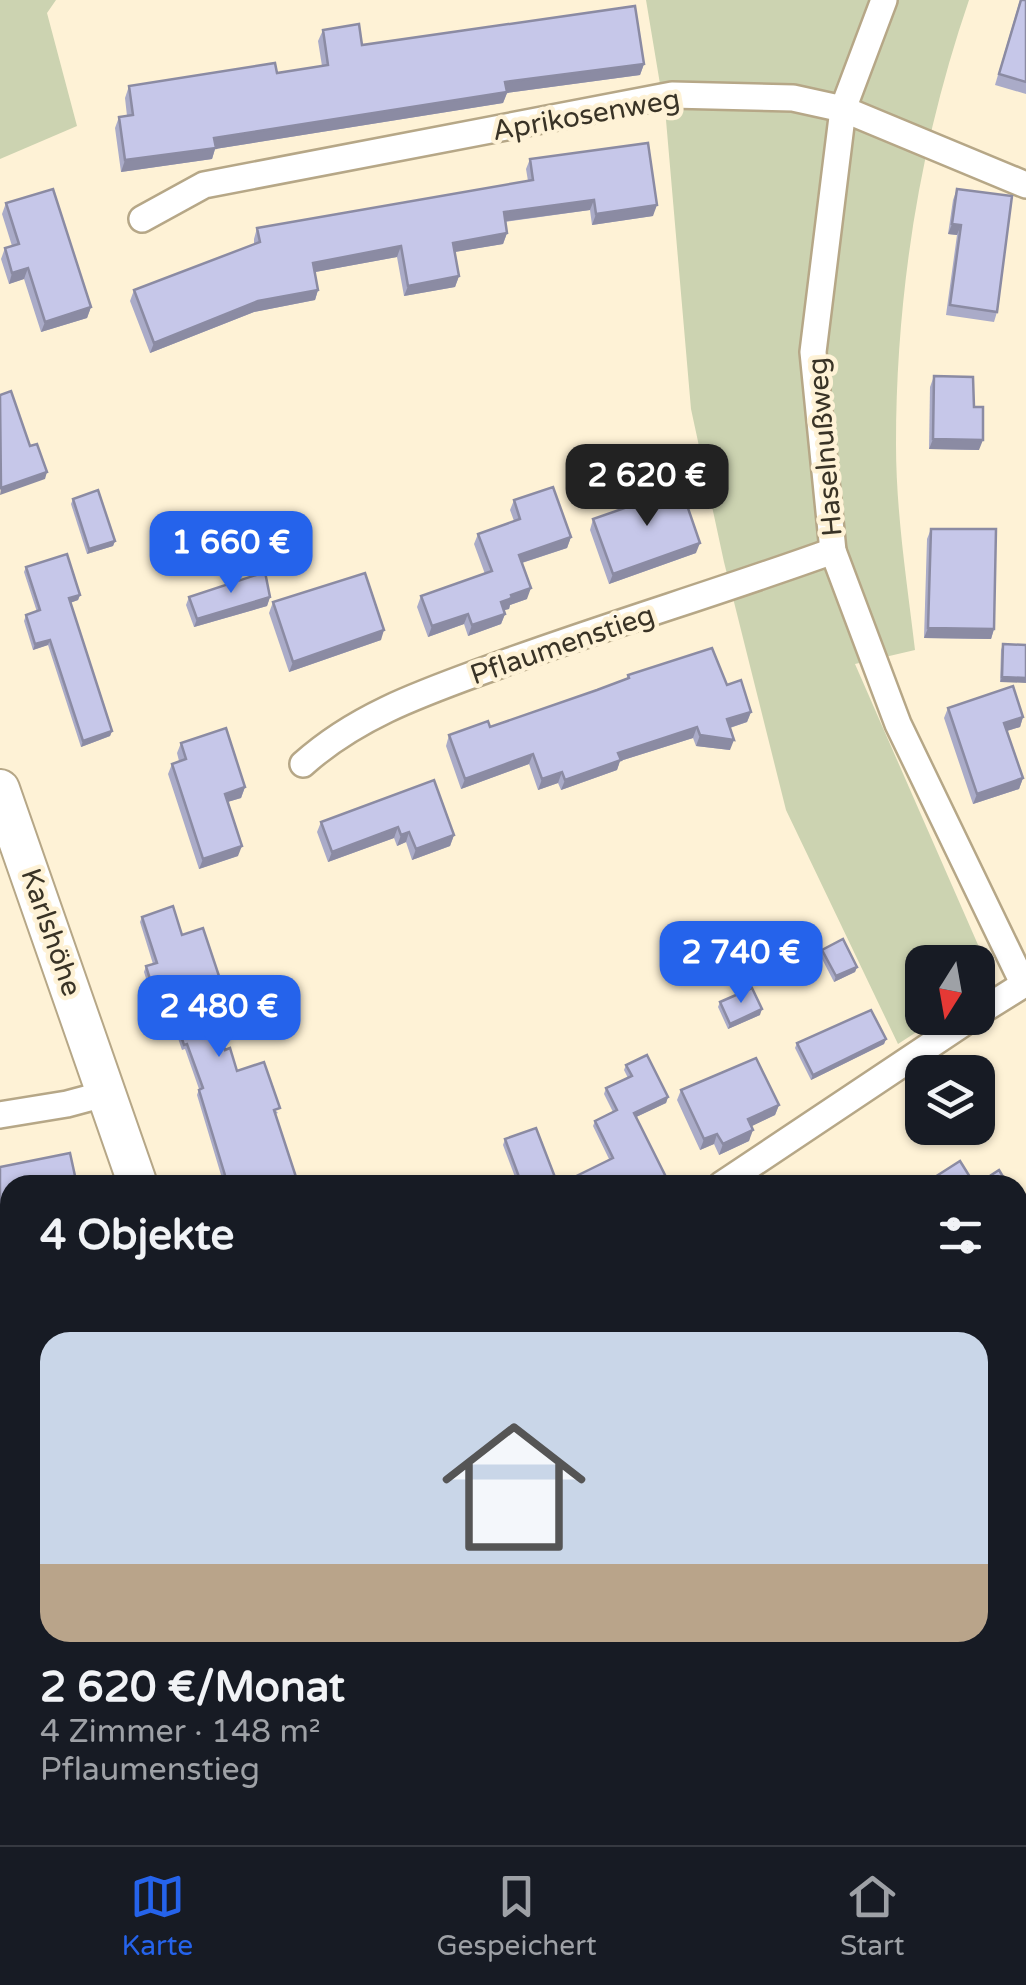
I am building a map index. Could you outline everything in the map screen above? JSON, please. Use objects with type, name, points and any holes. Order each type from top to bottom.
[{"type":"main road","name":"Karlshöhe","points":[[1,782],[135,1175]]},
{"type":"street","name":"Haselnußweg","points":[[884,0],[843,109],[813,352],[834,551],[898,724],[1024,983]]},
{"type":"street","name":"Aprikosenweg","points":[[142,219],[204,185],[672,96],[793,98],[843,109],[1026,186]]},
{"type":"street","name":"Pflaumenstieg","points":[[303,764],[328,742],[400,702],[834,551]]},
{"type":"street","points":[[995,1002],[1024,983]]},
{"type":"street","points":[[736,1175],[946,1035]]},
{"type":"street","points":[[0,1115],[108,1093]]},
{"type":"green space","points":[[0,0],[56,0],[47,13],[77,126],[0,159]]},
{"type":"green space","points":[[646,0],[969,0],[924,163],[901,331],[896,470],[915,650],[855,664],[978,945],[905,945],[905,1035],[912,1035],[898,1044],[786,810],[724,562],[691,409],[666,120]]},
{"type":"building","points":[[1021,0],[1026,0],[1026,82],[999,74]]},
{"type":"building","points":[[635,6],[644,64],[505,82],[507,92],[214,138],[216,148],[125,160],[119,117],[133,115],[129,86],[275,63],[277,73],[328,65],[323,30],[359,24],[362,45]]},
{"type":"building","points":[[648,143],[657,205],[596,214],[594,200],[504,212],[507,233],[453,243],[459,276],[408,286],[401,246],[313,263],[318,290],[258,301],[154,343],[134,290],[260,242],[257,228],[533,180],[530,159]]},
{"type":"building","points":[[53,189],[91,307],[45,322],[28,268],[12,273],[5,248],[19,244],[6,203]]},
{"type":"building","points":[[957,189],[1012,196],[997,312],[950,305],[961,225],[952,224]]},
{"type":"building","points":[[934,376],[973,377],[974,407],[983,407],[983,440],[933,439]]},
{"type":"building","points":[[11,391],[30,446],[37,444],[47,472],[1,488],[0,395]]},
{"type":"building","points":[[679,482],[700,543],[613,574],[593,519],[642,502],[640,497]]},
{"type":"building","points":[[553,487],[571,537],[519,555],[531,588],[501,602],[505,614],[472,625],[468,614],[432,626],[421,596],[492,571],[478,534],[520,519],[514,500]]},
{"type":"building","points":[[98,490],[115,541],[89,549],[73,499]]},
{"type":"building","points":[[931,529],[996,529],[994,629],[928,628]]},
{"type":"building","points":[[67,554],[80,595],[69,598],[112,731],[83,741],[50,640],[35,644],[26,615],[40,610],[26,567]]},
{"type":"building","points":[[265,572],[270,597],[197,619],[189,597]]},
{"type":"building","points":[[365,573],[384,630],[293,662],[273,602]]},
{"type":"building","points":[[1003,644],[1026,645],[1026,678],[1002,677]]},
{"type":"building","points":[[712,648],[727,685],[741,680],[751,712],[727,719],[734,740],[700,735],[697,727],[618,753],[621,760],[565,780],[562,772],[542,779],[533,754],[465,779],[449,735],[488,721],[490,727]]},
{"type":"building","points":[[1013,686],[1023,717],[1004,723],[1023,778],[977,794],[948,708]]},
{"type":"building","points":[[226,728],[245,787],[225,794],[242,846],[203,859],[172,764],[186,759],[181,743]]},
{"type":"building","points":[[434,780],[454,835],[416,849],[409,832],[401,835],[398,827],[332,852],[321,822]]},
{"type":"building","points":[[173,906],[182,935],[203,928],[223,988],[206,994],[225,1050],[230,1048],[237,1071],[264,1062],[280,1108],[274,1110],[295,1175],[225,1175],[199,1090],[203,1088],[187,1044],[184,1045],[164,985],[153,989],[146,966],[157,963],[142,917]]},
{"type":"building","points":[[843,939],[857,967],[836,976],[822,950]]},
{"type":"building","points":[[752,988],[762,1009],[730,1024],[720,1002]]},
{"type":"building","points":[[871,1010],[886,1039],[813,1075],[797,1043]]},
{"type":"building","points":[[647,1055],[668,1097],[634,1113],[665,1175],[578,1175],[613,1158],[595,1121],[617,1110],[606,1088],[632,1076],[626,1065]]},
{"type":"building","points":[[756,1058],[779,1105],[748,1119],[753,1130],[723,1144],[717,1134],[704,1139],[681,1090]]},
{"type":"building","points":[[536,1128],[554,1175],[518,1175],[505,1139]]},
{"type":"building","points":[[70,1153],[75,1175],[0,1175],[0,1167]]},
{"type":"building","points":[[960,1161],[969,1175],[938,1175]]}]
